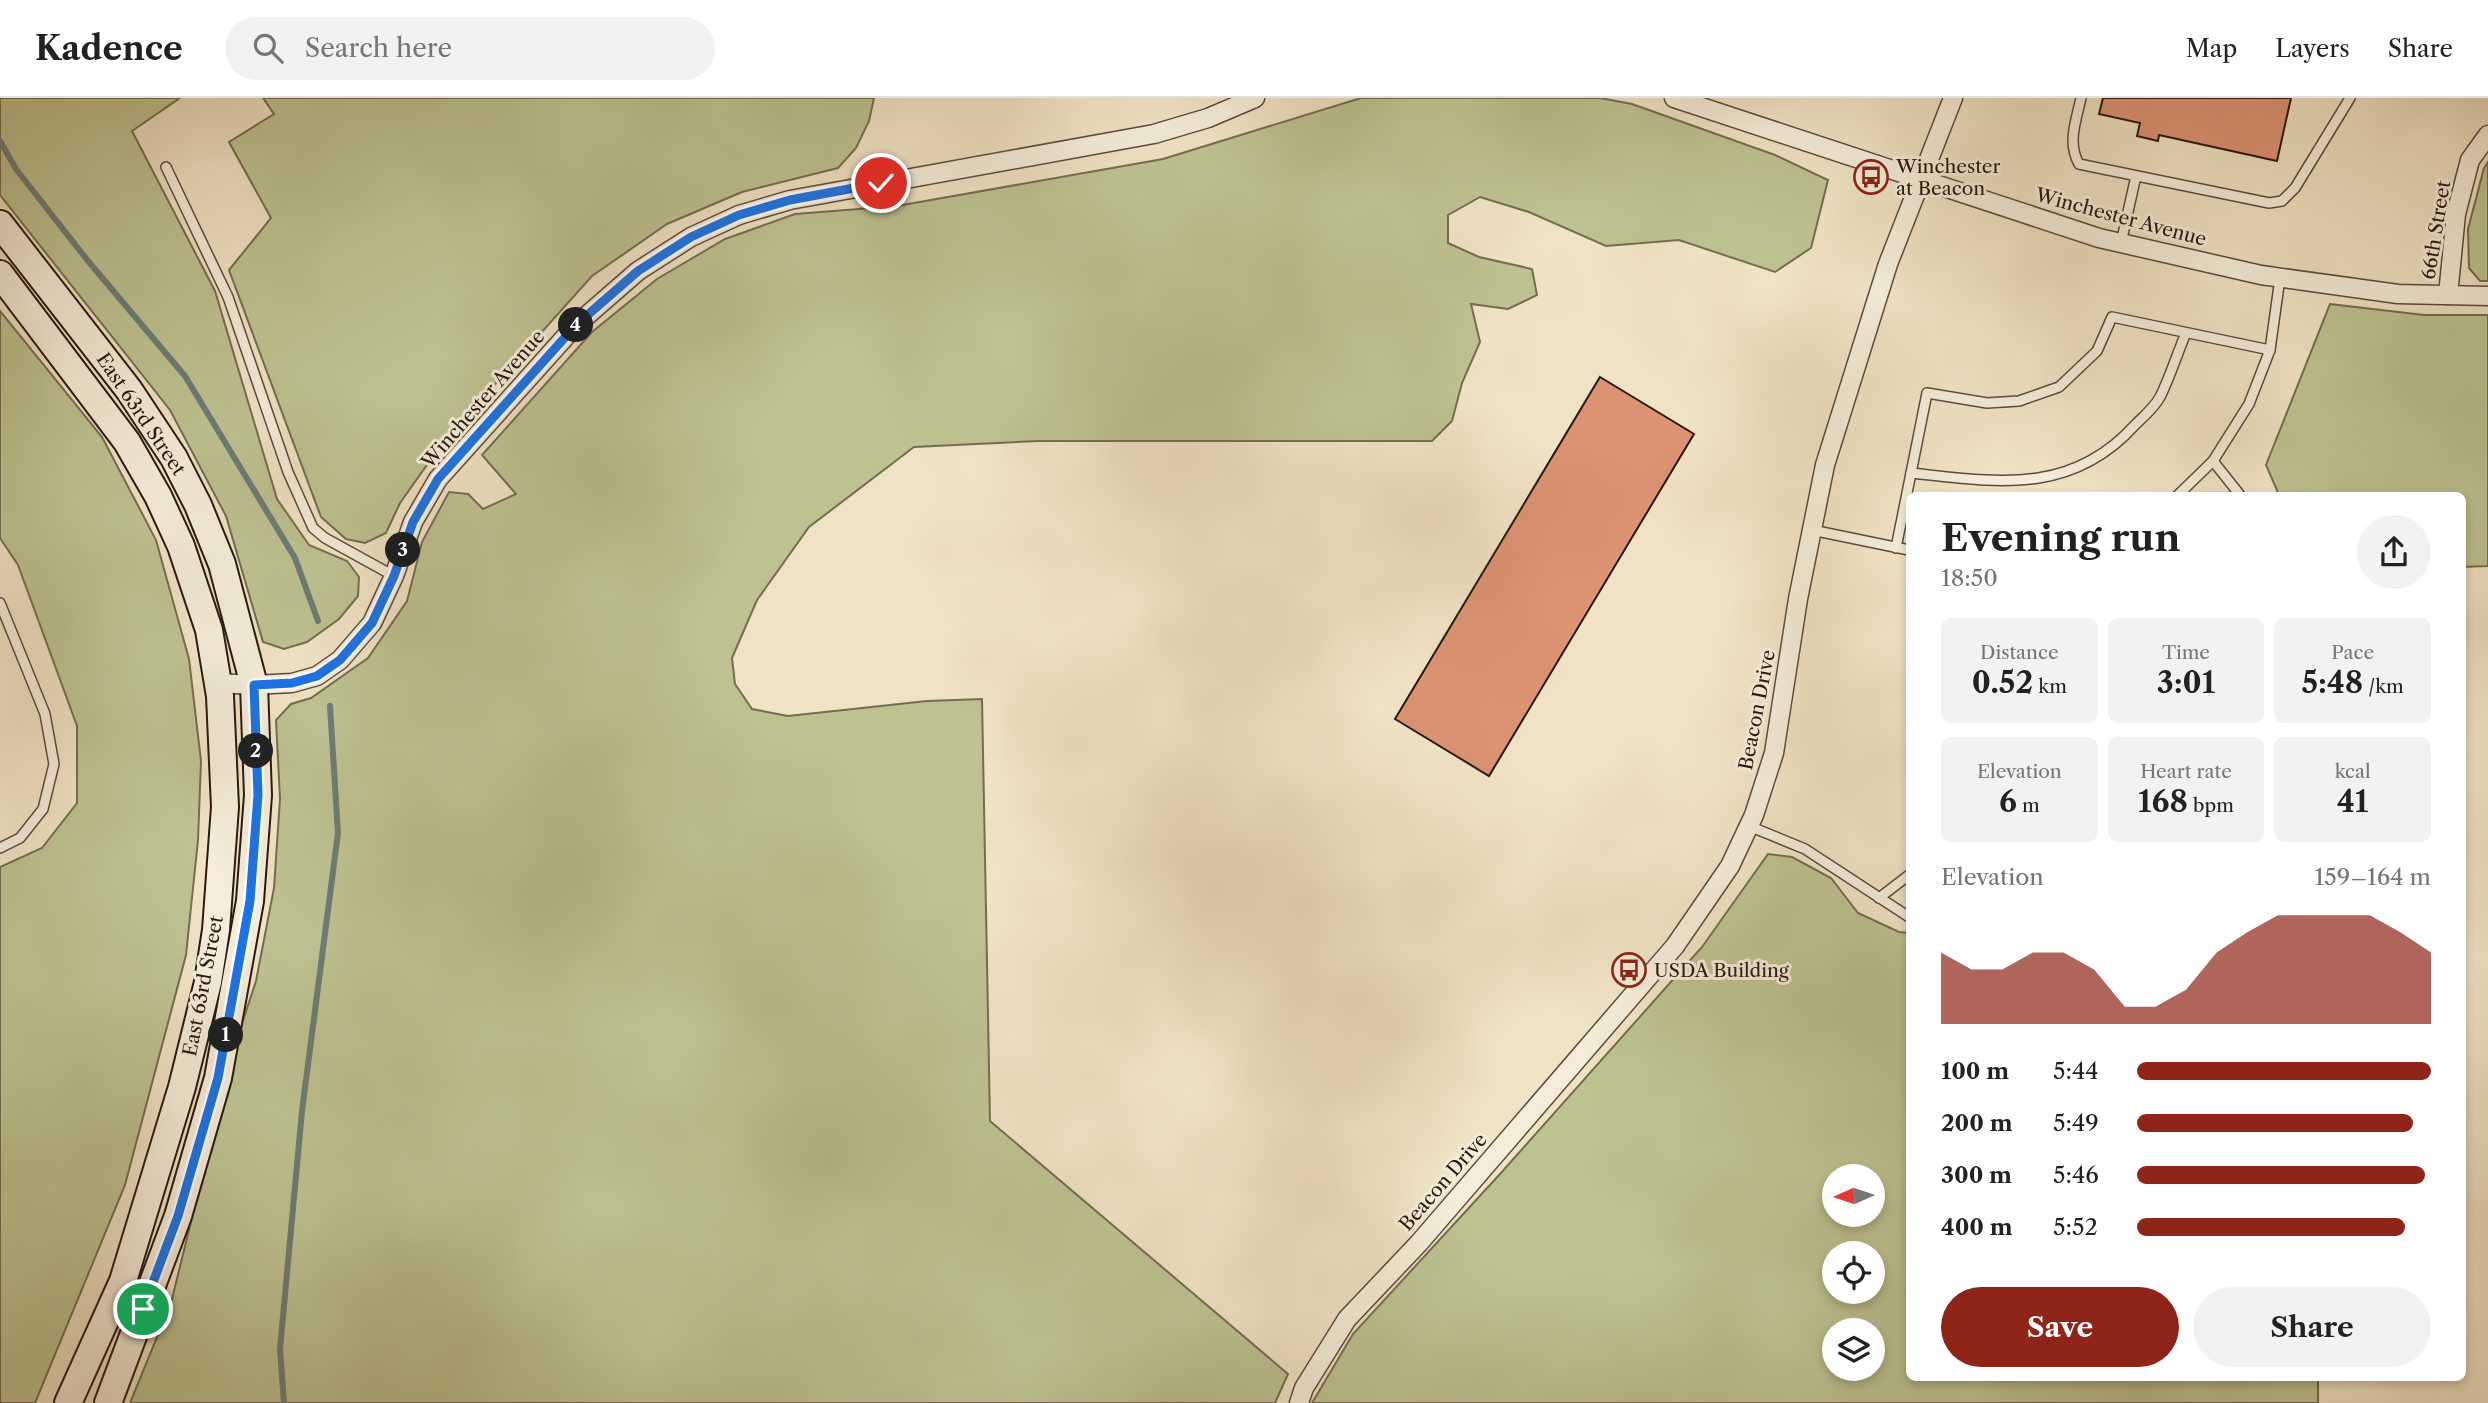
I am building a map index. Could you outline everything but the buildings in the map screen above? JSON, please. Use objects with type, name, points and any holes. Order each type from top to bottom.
[{"type":"main road","name":"East 63rd Street","points":[[0,224],[129,390],[174,458],[198,505],[222,564],[254,685],[258,795],[250,901],[218,1078],[178,1216],[108,1403]]},
{"type":"main road","name":"East 63rd Street","points":[[0,274],[127,442],[158,496],[181,546],[209,630],[218,683],[225,807],[216,930],[208,982],[182,1087],[123,1281],[68,1403]]},
{"type":"street","name":"Winchester Avenue","points":[[218,683],[292,683],[317,676],[340,660],[372,623],[394,576],[413,522],[438,479],[576,325],[638,271],[691,237],[739,215],[790,200],[1154,134],[1208,118],[1255,98]]},
{"type":"street","name":"Winchester Avenue","points":[[1674,98],[2099,238],[2280,278],[2398,294],[2488,296]]},
{"type":"street","name":"Beacon Drive","points":[[1298,1403],[1304,1388],[1347,1319],[1419,1243],[1675,946],[1730,866],[1749,826],[1774,753],[1798,599],[1825,465],[1888,264],[1953,98]]},
{"type":"street","name":"66th Street","points":[[2448,295],[2456,214],[2466,174],[2470,160],[2488,135]]},
{"type":"lane","points":[[2081,98],[2072,139],[2073,153],[2079,164],[2269,203],[2282,201],[2295,188],[2350,98]]},
{"type":"lane","points":[[166,167],[228,297],[288,472],[313,528],[325,538],[394,576]]},
{"type":"lane","points":[[2122,243],[2136,176]]},
{"type":"lane","points":[[2181,492],[2213,461],[2249,404],[2270,350],[2280,278]]},
{"type":"lane","points":[[1907,492],[1927,393],[1987,403],[2019,401],[2059,387],[2096,351],[2112,317],[2270,350]]},
{"type":"lane","points":[[1911,472],[1996,482],[2036,479],[2082,467],[2122,440],[2159,400],[2186,333]]},
{"type":"lane","points":[[2213,461],[2238,492]]},
{"type":"lane","points":[[1896,548],[1906,497]]},
{"type":"lane","points":[[1812,530],[1906,550]]},
{"type":"lane","points":[[0,603],[45,714],[54,764],[43,809],[20,838],[0,849]]},
{"type":"lane","points":[[1749,826],[1805,849],[1906,915]]},
{"type":"lane","points":[[1880,898],[1906,877]]},
{"type":"green space","points":[[0,98],[180,98],[132,131],[215,291],[277,499],[309,545],[347,561],[359,577],[358,596],[339,619],[307,642],[284,649],[263,642],[226,516],[170,410],[0,195]]},
{"type":"green space","points":[[263,98],[874,98],[869,121],[856,148],[838,168],[742,192],[667,224],[592,276],[444,441],[400,503],[386,533],[365,543],[346,539],[321,517],[229,270],[271,218],[229,142],[274,114]]},
{"type":"green space","points":[[1361,98],[1600,98],[1632,104],[1775,155],[1828,180],[1811,248],[1775,272],[1679,240],[1606,246],[1529,212],[1480,197],[1448,215],[1448,243],[1479,257],[1532,269],[1537,295],[1508,309],[1471,304],[1480,342],[1462,383],[1452,421],[1432,441],[1038,441],[914,447],[809,527],[757,600],[732,658],[735,684],[752,709],[788,716],[927,701],[982,699],[990,1121],[1288,1374],[1275,1403],[130,1403],[171,1303],[233,1051],[256,981],[274,888],[280,799],[276,720],[291,704],[311,698],[368,658],[407,601],[422,542],[449,492],[468,494],[483,509],[516,494],[482,455],[592,332],[657,279],[725,239],[795,214],[897,206],[1163,159]]},
{"type":"green space","points":[[2488,162],[2488,281],[2480,281],[2469,268],[2468,229],[2484,168]]},
{"type":"green space","points":[[2330,304],[2424,315],[2488,315],[2488,566],[2466,567],[2466,492],[2278,492],[2266,465]]},
{"type":"green space","points":[[0,311],[102,437],[156,540],[189,659],[201,761],[198,840],[186,955],[125,1185],[35,1403],[0,1403],[0,867],[42,848],[77,803],[77,726],[18,565],[0,538]]},
{"type":"green space","points":[[1768,854],[1792,857],[1831,878],[1858,913],[1906,933],[1906,1381],[2318,1381],[2318,1403],[1312,1403],[1353,1334],[1702,947]]},
{"type":"waterway","points":[[0,141],[16,169],[88,261],[185,376],[295,558],[318,621]]},
{"type":"waterway","points":[[284,1403],[280,1349],[302,1111],[338,833],[330,706]]},
{"type":"place","name":"Winchester at Beacon","points":[[1871,177]]},
{"type":"place","name":"USDA Building","points":[[1629,970]]},
{"type":"route","points":[[143,1309],[178,1216],[218,1078],[250,901],[258,795],[254,685],[292,683],[317,676],[340,660],[372,623],[394,576],[413,522],[438,479],[576,325],[638,271],[691,237],[739,215],[790,200],[881,183]]}]
